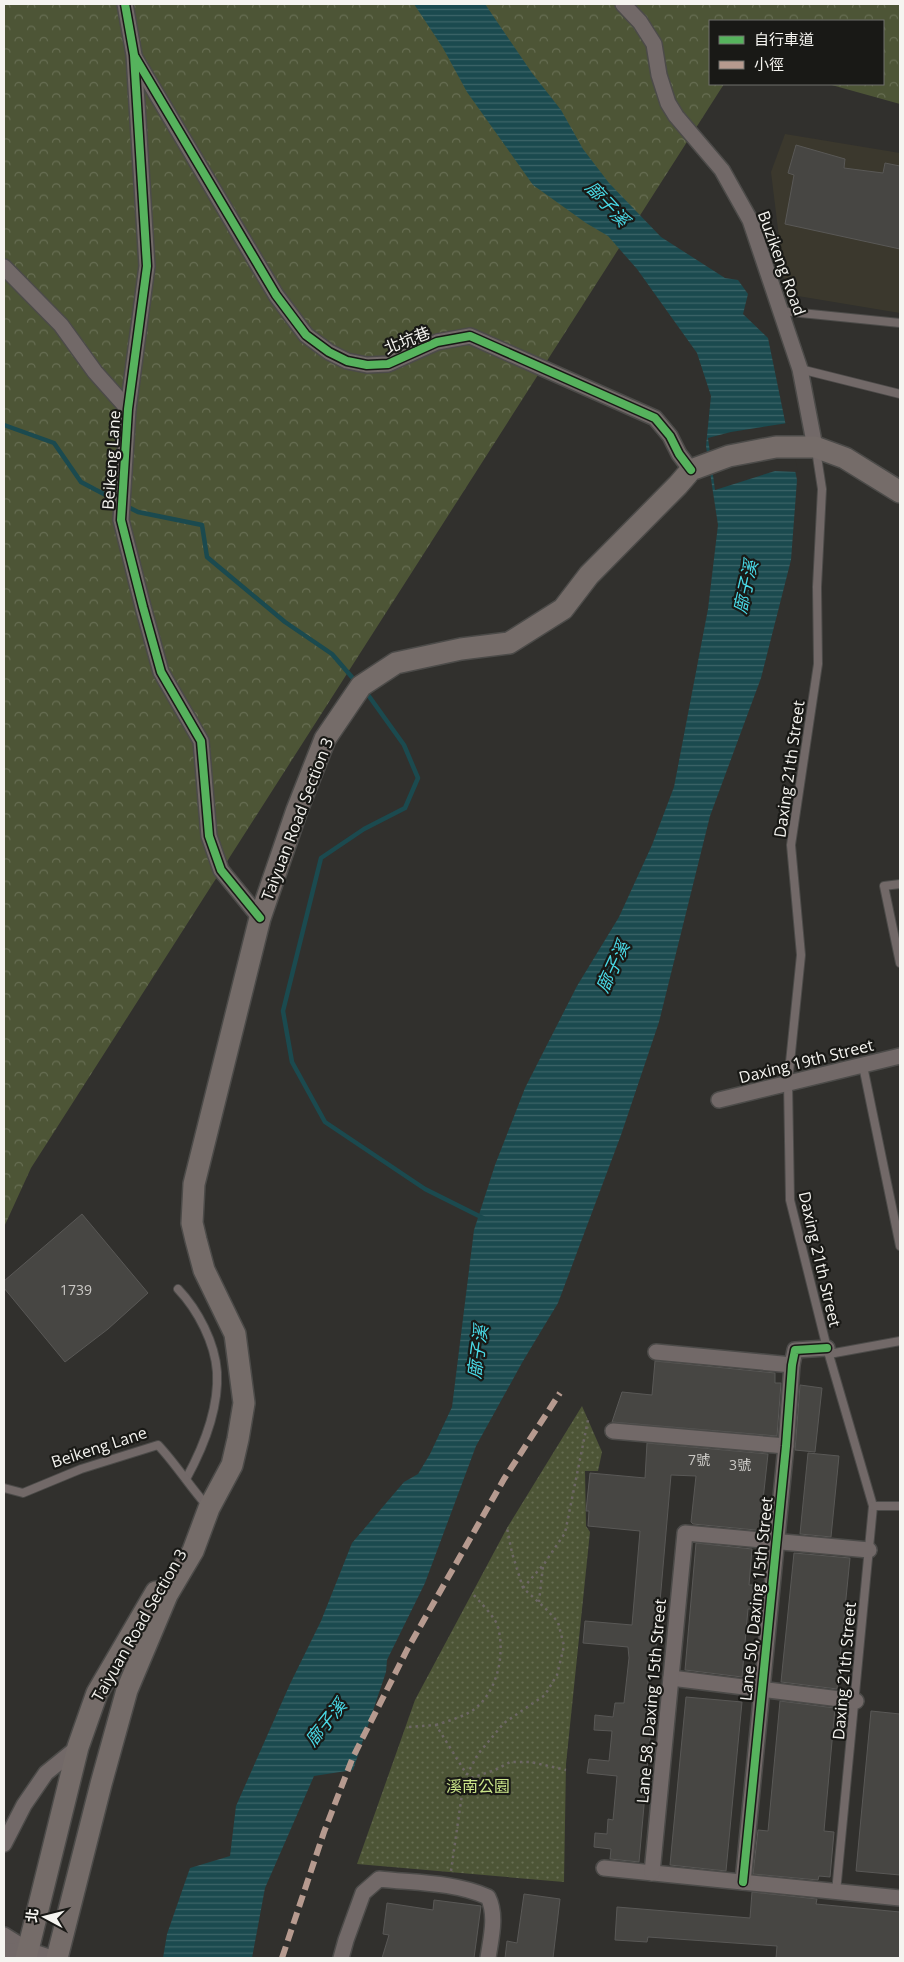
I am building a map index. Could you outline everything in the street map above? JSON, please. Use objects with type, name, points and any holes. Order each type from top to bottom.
[{"type":"main road","points":[[696,468],[746,451],[776,447],[809,447],[846,458],[900,492]]},
{"type":"main road","name":"Taiyuan Road Section 3","points":[[25,1956],[78,1747],[97,1693],[179,1552],[209,1508],[232,1465],[244,1403],[235,1334],[204,1270],[192,1222],[192,1203],[199,1163],[260,918],[297,810],[325,740],[358,690],[396,663],[461,649],[509,643],[563,608],[589,575],[696,468]]},
{"type":"main road","name":"Taiyuan Road Section 3","points":[[57,1958],[98,1794],[127,1690],[167,1595],[193,1551],[209,1508]]},
{"type":"street","name":"Beikeng Lane","points":[[124,4],[134,55],[147,266],[128,408],[121,520],[142,607],[161,672],[201,741],[209,836],[221,870],[260,918]]},
{"type":"street","name":"Buzikeng Road","points":[[623,4],[640,22],[654,44],[659,75],[668,103],[676,116],[722,170],[750,220],[800,369],[809,447]]},
{"type":"street","name":"北坑巷","points":[[134,55],[276,295],[306,335],[329,352],[346,361],[367,365],[388,364],[437,342],[470,336],[655,418],[670,436],[679,454],[696,468]]},
{"type":"street","points":[[4,268],[61,325],[95,372],[128,408]]},
{"type":"street","name":"Daxing 19th Street","points":[[719,1100],[900,1056]]},
{"type":"street","points":[[656,1352],[792,1365],[796,1350],[828,1351]]},
{"type":"street","name":"Lane 50, Daxing 15th Street","points":[[743,1882],[786,1446],[792,1365]]},
{"type":"street","points":[[613,1431],[786,1446]]},
{"type":"street","name":"Lane 58, Daxing 15th Street","points":[[652,1873],[685,1533],[776,1541]]},
{"type":"street","points":[[776,1541],[869,1550]]},
{"type":"street","points":[[671,1678],[856,1701]]},
{"type":"street","points":[[4,1844],[24,1805],[46,1773],[78,1747]]},
{"type":"street","points":[[604,1868],[900,1898]]},
{"type":"street","points":[[341,1958],[363,1893],[379,1879],[434,1883],[478,1892],[488,1897],[492,1906],[492,1927],[488,1958]]},
{"type":"street","points":[[4,1935],[25,1956]]},
{"type":"street","points":[[4,1951],[25,1956],[52,1958]]},
{"type":"lane","points":[[781,311],[900,323]]},
{"type":"lane","points":[[800,369],[900,394]]},
{"type":"lane","name":"Daxing 21th Street","points":[[809,447],[822,490],[817,587],[818,664],[791,845],[801,955],[788,1082],[790,1200],[828,1351],[873,1506],[856,1701],[836,1892]]},
{"type":"lane","points":[[900,884],[884,886],[900,963]]},
{"type":"lane","points":[[863,1066],[900,1246]]},
{"type":"lane","points":[[178,1289],[202,1324],[212,1349],[217,1372],[208,1431],[198,1458],[186,1479]]},
{"type":"lane","points":[[828,1351],[900,1341]]},
{"type":"lane","name":"Beikeng Lane","points":[[4,1488],[23,1493],[80,1469],[158,1445],[174,1462],[193,1490],[209,1508]]},
{"type":"lane","points":[[873,1506],[900,1506]]},
{"type":"path","points":[[523,1588],[544,1564],[565,1533],[588,1420]]},
{"type":"path","points":[[450,1872],[464,1780],[478,1754],[504,1722],[545,1695],[557,1675],[564,1646],[558,1622],[523,1588],[512,1553],[507,1528]]},
{"type":"path","points":[[539,1602],[544,1564]]},
{"type":"path","points":[[408,1727],[436,1725],[453,1720],[478,1707],[495,1683],[500,1652],[498,1626],[472,1593]]},
{"type":"path","points":[[436,1725],[467,1775]]},
{"type":"path","points":[[464,1780],[495,1770],[510,1762],[531,1762],[566,1770]]},
{"type":"shaded area","points":[[785,134],[900,153],[900,313],[786,294],[771,172]]},
{"type":"green space","points":[[4,4],[900,4],[900,104],[832,85],[884,85],[884,20],[709,20],[709,85],[723,85],[31,1168],[4,1227]]},
{"type":"green space","name":"溪南公園","points":[[582,1406],[602,1452],[598,1471],[585,1471],[586,1526],[590,1532],[566,1764],[564,1882],[357,1864],[415,1700],[507,1528]]},
{"type":"water","name":"廍子溪","points":[[414,4],[485,4],[532,73],[561,110],[583,149],[609,183],[661,237],[725,278],[738,280],[748,294],[743,314],[768,338],[797,480],[791,560],[761,678],[710,816],[659,1022],[621,1135],[558,1303],[523,1361],[476,1446],[425,1583],[387,1660],[386,1672],[353,1770],[314,1776],[265,1888],[252,1958],[163,1958],[167,1934],[190,1868],[230,1856],[236,1806],[290,1684],[321,1621],[352,1543],[404,1482],[418,1474],[430,1454],[452,1407],[474,1230],[495,1165],[525,1088],[577,986],[619,917],[652,845],[674,787],[708,609],[718,525],[706,446],[711,396],[697,353],[637,269],[608,236],[586,223],[533,185],[467,92],[443,48]]},
{"type":"pier","points":[[788,423],[798,472],[775,471],[715,490],[708,438],[731,432]]},
{"type":"building","points":[[796,145],[845,159],[844,168],[883,173],[885,163],[900,166],[900,249],[785,224],[794,175],[788,173]]},
{"type":"building","points":[[82,1214],[148,1293],[108,1329],[65,1362],[4,1288],[4,1281]]},
{"type":"building","points":[[655,1361],[775,1373],[775,1383],[781,1383],[777,1436],[612,1422],[622,1392],[652,1395]]},
{"type":"building","points":[[800,1385],[822,1388],[815,1452],[795,1450]]},
{"type":"building","points":[[647,1443],[768,1454],[763,1500],[768,1500],[766,1531],[693,1524],[691,1522],[696,1476],[671,1475],[654,1671],[649,1671],[647,1693],[654,1693],[639,1862],[610,1859],[611,1849],[594,1847],[595,1833],[607,1834],[608,1819],[613,1820],[617,1776],[587,1773],[589,1759],[609,1761],[612,1731],[594,1730],[595,1715],[613,1717],[615,1703],[624,1703],[629,1658],[628,1647],[583,1643],[585,1621],[632,1625],[640,1531],[588,1526],[589,1511],[586,1511],[590,1473],[645,1478]]},
{"type":"building","points":[[808,1453],[839,1456],[831,1537],[800,1534]]},
{"type":"building","points":[[696,1543],[752,1549],[749,1585],[753,1585],[751,1609],[748,1609],[742,1677],[685,1670]]},
{"type":"building","points":[[794,1553],[850,1558],[837,1689],[781,1682]]},
{"type":"building","points":[[686,1697],[742,1702],[726,1871],[670,1865]]},
{"type":"building","points":[[780,1701],[835,1708],[824,1831],[834,1832],[830,1877],[819,1876],[818,1880],[753,1874],[758,1830],[768,1831]]},
{"type":"building","points":[[871,1711],[900,1714],[900,1875],[856,1871]]},
{"type":"building","points":[[752,1892],[817,1899],[816,1904],[900,1912],[900,1958],[776,1958],[777,1946],[648,1937],[647,1942],[615,1940],[617,1907],[750,1918]]},
{"type":"building","points":[[524,1894],[560,1899],[553,1958],[505,1958],[507,1941],[517,1943]]},
{"type":"building","points":[[434,1900],[481,1906],[474,1958],[382,1958],[389,1935],[383,1934],[387,1903],[433,1910]]},
{"type":"waterway","points":[[4,425],[54,443],[81,482],[119,502]]},
{"type":"waterway","points":[[126,506],[138,512],[202,525],[207,557],[285,622],[332,654],[357,683]]},
{"type":"waterway","points":[[366,692],[404,745],[418,778],[405,808],[364,829],[321,858],[283,1011],[292,1062],[325,1122],[425,1189],[483,1218]]},
{"type":"marked path","points":[[282,1958],[324,1832],[353,1757],[408,1648],[504,1479],[560,1393]]},
{"type":"cycle path","points":[[125,4],[134,55],[147,266],[128,409],[121,520],[161,672],[201,741],[209,836],[221,870],[260,918]]},
{"type":"cycle path","points":[[135,57],[276,295],[306,335],[329,352],[347,361],[367,365],[388,364],[437,342],[470,336],[655,418],[670,436],[679,454],[691,470]]},
{"type":"cycle path","points":[[743,1882],[786,1446],[792,1365],[795,1350],[827,1348]]}]
